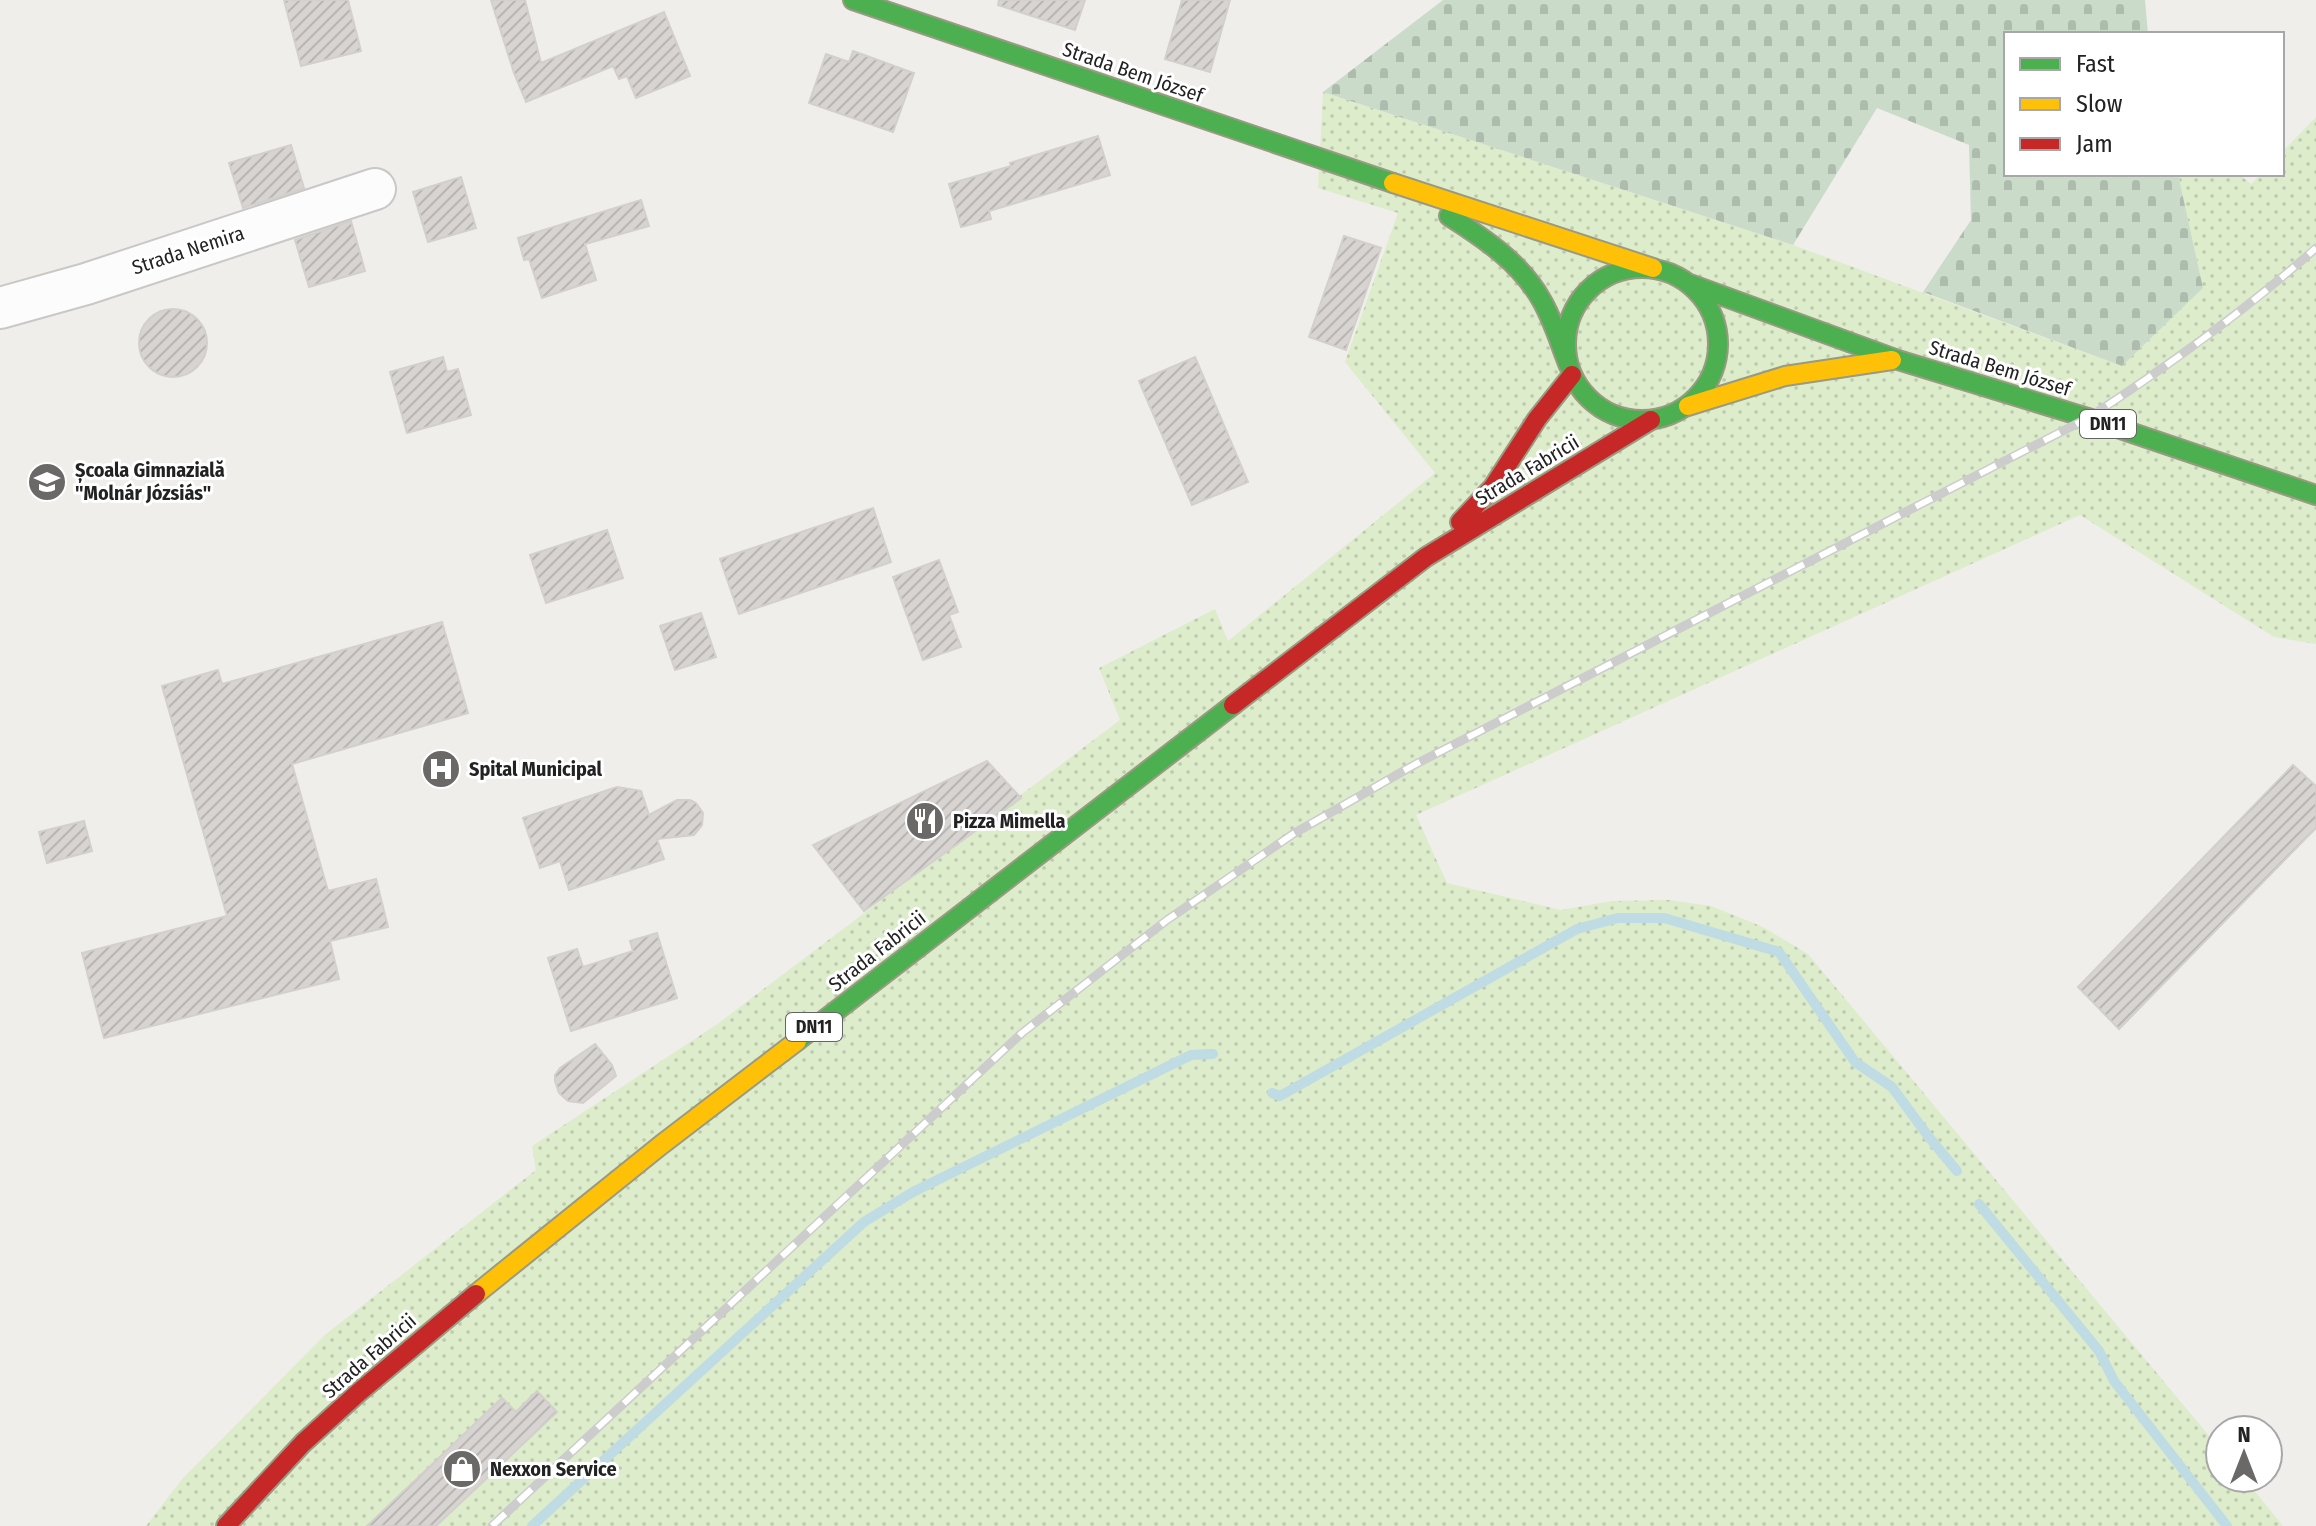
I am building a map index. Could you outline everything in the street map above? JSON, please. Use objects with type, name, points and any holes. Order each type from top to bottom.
[{"type":"main road","name":"Strada Bem József","points":[[853,0],[1653,268]]},
{"type":"main road","name":"Strada Bem József","points":[[1399,185],[1486,239],[1523,275],[1541,300],[1570,370]]},
{"type":"main road","name":"DN11","points":[[1653,268],[1673,274],[1690,284]]},
{"type":"main road","points":[[1651,420],[1624,418],[1600,408],[1581,389],[1570,370],[1566,346],[1568,326],[1577,305],[1591,288],[1609,275],[1631,269],[1653,268]]},
{"type":"main road","name":"Strada Bem József","points":[[1690,284],[1898,360],[2088,418],[2316,495]]},
{"type":"main road","points":[[1688,406],[1710,379],[1719,346],[1716,323],[1706,301],[1690,284]]},
{"type":"main road","name":"Strada Bem József","points":[[1688,406],[1785,376],[1898,360]]},
{"type":"main road","name":"Strada Fabricii","points":[[1426,557],[1493,487],[1570,370]]},
{"type":"main road","name":"DN11","points":[[1651,420],[1688,406]]},
{"type":"main road","name":"Strada Fabricii","points":[[226,1526],[325,1423],[500,1274],[686,1126],[1426,557],[1651,420]]},
{"type":"street","name":"Strada Nemira","points":[[0,308],[86,284],[375,189]]},
{"type":"green space","points":[[1443,0],[2145,0],[2148,32],[2004,32],[2004,176],[2178,176],[2203,288],[2122,366],[1923,292],[1971,220],[1969,145],[1877,108],[1793,245],[1323,92]]},
{"type":"green space","points":[[1323,92],[1793,245],[2122,366],[2203,288],[2178,176],[2241,176],[2251,184],[2259,176],[2284,176],[2284,150],[2316,117],[2316,644],[2274,637],[2080,515],[1416,815],[1447,883],[1561,910],[1612,901],[1668,900],[1711,906],[1763,927],[1808,954],[2204,1430],[2204,1494],[2257,1494],[2283,1526],[146,1526],[183,1478],[326,1334],[536,1170],[532,1146],[716,1025],[1120,720],[1099,668],[1215,609],[1228,641],[1435,473],[1345,362],[1398,213],[1318,188]]},
{"type":"building","points":[[284,0],[348,0],[361,51],[301,66]]},
{"type":"building","points":[[491,0],[525,0],[541,63],[664,12],[690,76],[636,98],[627,76],[619,79],[613,66],[526,102]]},
{"type":"building","points":[[999,0],[1085,0],[1075,30],[998,5]]},
{"type":"building","points":[[1182,0],[1230,0],[1210,72],[1165,59]]},
{"type":"building","points":[[853,51],[914,73],[893,132],[809,103],[826,54],[849,62]]},
{"type":"building","points":[[1098,136],[1110,175],[989,211],[991,219],[961,227],[949,184]]},
{"type":"building","points":[[291,145],[304,188],[243,208],[229,163]]},
{"type":"building","points":[[461,177],[476,228],[428,242],[413,192]]},
{"type":"building","points":[[641,200],[649,226],[585,244],[596,280],[542,298],[529,259],[524,260],[518,238]]},
{"type":"building","points":[[351,221],[365,271],[309,287],[295,240]]},
{"type":"building","points":[[1344,236],[1381,248],[1346,350],[1309,337]]},
{"type":"building","points":[[173,309],[197,319],[207,343],[197,367],[173,377],[149,367],[139,343],[149,319]]},
{"type":"building","points":[[443,357],[447,372],[458,369],[471,415],[407,433],[390,372]]},
{"type":"building","points":[[1195,357],[1248,482],[1192,505],[1139,381]]},
{"type":"building","points":[[873,508],[891,562],[739,614],[720,559]]},
{"type":"building","points":[[607,530],[623,578],[546,603],[530,555]]},
{"type":"building","points":[[939,560],[958,612],[949,615],[961,647],[923,660],[893,577]]},
{"type":"building","points":[[701,613],[716,657],[675,670],[660,626]]},
{"type":"building","points":[[442,622],[468,713],[292,764],[328,891],[376,879],[388,927],[330,941],[339,979],[104,1038],[82,953],[227,916],[162,686],[218,670],[222,684]]},
{"type":"building","name":"Pizza Mimella","points":[[987,761],[1021,798],[864,911],[813,845]]},
{"type":"building","points":[[2293,765],[2316,786],[2316,828],[2119,1029],[2078,987]]},
{"type":"building","points":[[617,787],[641,791],[649,815],[677,800],[690,800],[703,813],[702,825],[694,835],[657,839],[664,859],[569,890],[560,861],[540,868],[523,818]]},
{"type":"building","points":[[84,821],[92,851],[47,863],[39,832]]},
{"type":"building","points":[[657,933],[677,998],[571,1031],[548,958],[577,949],[583,967],[633,951],[630,941]]},
{"type":"building","points":[[595,1044],[612,1065],[616,1076],[583,1103],[568,1101],[559,1093],[555,1075],[560,1068]]},
{"type":"building","name":"Nexxon Service","points":[[537,1391],[557,1412],[436,1526],[367,1526],[502,1398],[516,1412]]},
{"type":"waterway","points":[[1272,1093],[1280,1096],[1577,929],[1618,918],[1664,918],[1779,952],[1855,1062],[1892,1087],[1957,1171]]},
{"type":"waterway","points":[[532,1526],[864,1222],[913,1192],[1191,1055],[1213,1054]]},
{"type":"waterway","points":[[1979,1204],[2099,1351],[2114,1381],[2227,1526]]},
{"type":"railway","points":[[492,1526],[1022,1033],[1167,920],[1293,834],[1414,765],[2088,418],[2205,337],[2316,248]]},
{"type":"traffic: fast","points":[[853,0],[1393,183]]},
{"type":"traffic: fast","points":[[1449,216],[1489,243],[1524,275],[1546,309],[1569,366]]},
{"type":"traffic: fast","points":[[1642,268],[1671,274],[1696,290],[1712,315],[1718,344],[1712,373],[1696,398],[1671,414],[1642,420],[1613,414],[1588,398],[1572,373],[1566,344],[1572,315],[1588,290],[1613,274],[1642,268]]},
{"type":"traffic: fast","points":[[1690,284],[1898,360],[2088,418],[2316,495]]},
{"type":"traffic: fast","points":[[797,1041],[1233,705]]},
{"type":"traffic: slow","points":[[1393,183],[1653,268]]},
{"type":"traffic: slow","points":[[1688,406],[1785,376],[1892,360]]},
{"type":"traffic: slow","points":[[476,1294],[661,1145],[797,1041]]},
{"type":"traffic: jam","points":[[1460,522],[1493,487],[1537,419],[1572,375]]},
{"type":"traffic: jam","points":[[1233,705],[1426,557],[1651,420]]},
{"type":"traffic: jam","points":[[226,1526],[303,1443],[476,1294]]},
{"type":"place","name":"Școala Gimnazială \"Molnár Józsiás\"","points":[[47,482]]},
{"type":"place","name":"Spital Municipal","points":[[441,769]]},
{"type":"place","name":"Pizza Mimella","points":[[925,821]]},
{"type":"place","name":"Nexxon Service","points":[[462,1469]]}]
